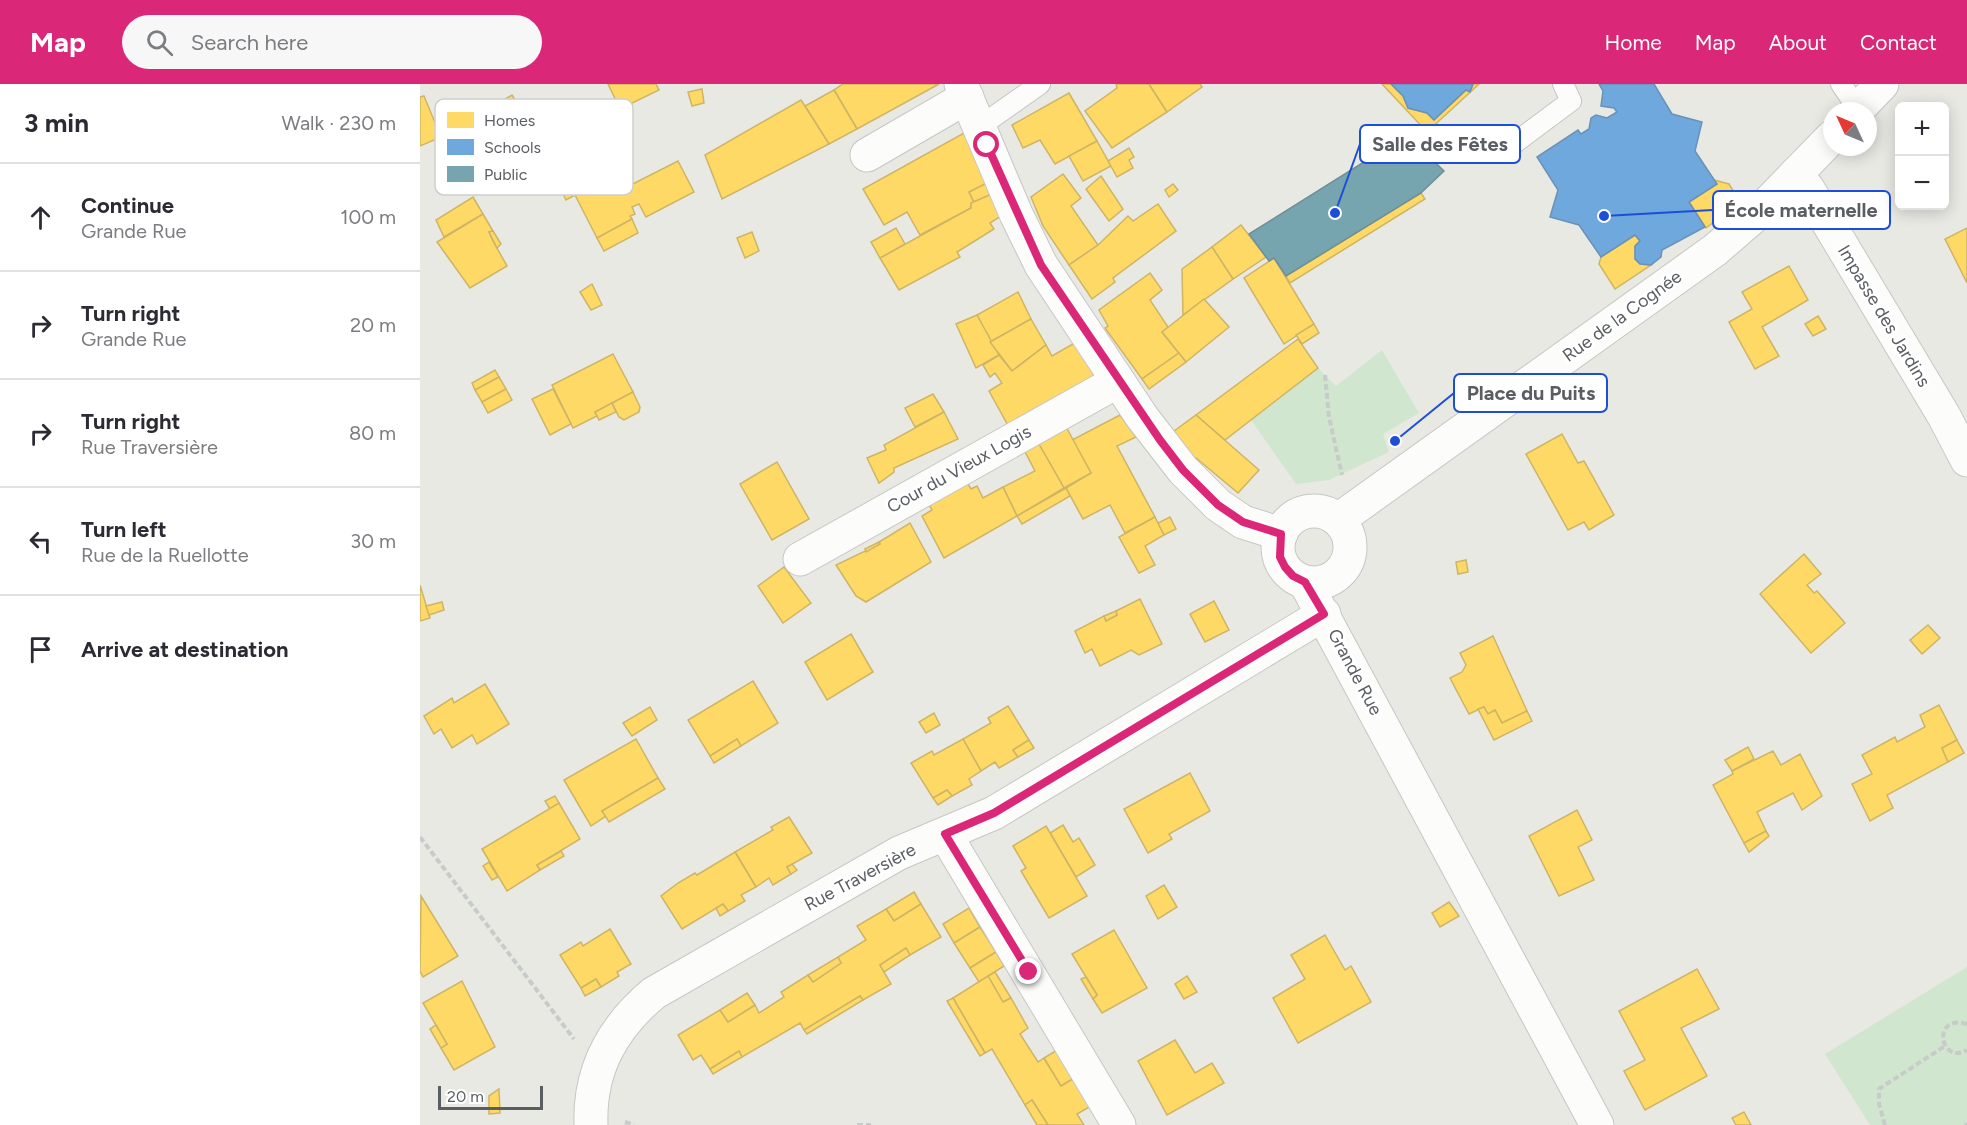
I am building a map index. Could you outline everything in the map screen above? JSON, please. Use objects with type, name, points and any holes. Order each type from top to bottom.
[{"type":"street","points":[[1852,101],[1882,84]]},
{"type":"street","points":[[867,155],[964,91],[1041,265],[1160,440],[1205,494],[1243,522],[1281,534],[1286,524],[1306,511],[1328,513],[1350,511],[1350,553],[1346,564],[1328,580],[1305,582]]},
{"type":"street","name":"Rue de la Cognée","points":[[1350,511],[1715,250],[1823,146]]},
{"type":"street","name":"Impasse des Jardins","points":[[1796,174],[1808,189],[1944,416],[1967,460]]},
{"type":"street","name":"Cour du Vieux Logis","points":[[800,559],[1118,381]]},
{"type":"street","name":"Grande Rue","points":[[1281,534],[1280,557],[1285,567],[1293,576],[1305,582],[1324,614],[1597,1125]]},
{"type":"street","name":"Rue Traversière","points":[[591,1125],[592,1092],[597,1069],[605,1050],[626,1020],[654,993],[898,853],[994,813],[1324,614]]},
{"type":"street","points":[[945,834],[1119,1125]]},
{"type":"lane","points":[[979,127],[1040,84]]},
{"type":"lane","points":[[1443,135],[1504,151],[1571,101],[1563,84]]},
{"type":"path","points":[[1325,375],[1329,417],[1350,511]]},
{"type":"path","points":[[420,837],[597,1069]]},
{"type":"path","points":[[1967,1024],[1959,1021],[1950,1024],[1944,1030],[1942,1038],[1945,1046],[1953,1052],[1962,1053],[1967,1050]]},
{"type":"path","points":[[1885,1125],[1879,1104],[1879,1089],[1945,1046]]},
{"type":"path","points":[[857,1125],[871,1125]]},
{"type":"green space","points":[[1382,350],[1419,413],[1383,434],[1389,452],[1329,480],[1296,484],[1251,420],[1318,368],[1336,386]]},
{"type":"green space","points":[[1967,967],[1967,1125],[1870,1125],[1825,1054]]},
{"type":"building: Homes","points":[[608,84],[656,84],[659,90],[633,103],[633,99],[615,99]]},
{"type":"building: Homes","points":[[843,84],[939,84],[857,129],[834,90]]},
{"type":"building: Homes","points":[[1116,84],[1149,84],[1167,112],[1112,148],[1085,111],[1117,88]]},
{"type":"building: Homes","points":[[1149,84],[1200,84],[1202,87],[1167,112]]},
{"type":"building: Homes","points":[[1382,84],[1391,84],[1403,96],[1408,108],[1427,113],[1434,120],[1466,90],[1470,92],[1473,84],[1479,84],[1427,132]]},
{"type":"building: Homes","points":[[702,89],[704,103],[692,106],[688,92]]},
{"type":"building: Homes","points":[[834,90],[857,129],[829,144],[805,106]]},
{"type":"building: Homes","points":[[1069,93],[1097,141],[1055,164],[1040,140],[1023,148],[1012,125]]},
{"type":"building: Homes","points":[[424,96],[435,123],[435,140],[420,146],[420,97]]},
{"type":"building: Homes","points":[[801,100],[829,144],[722,199],[705,155]]},
{"type":"building: Homes","points":[[964,133],[987,183],[969,192],[974,202],[971,203],[971,208],[920,235],[907,212],[884,225],[863,189]]},
{"type":"building: Homes","points":[[1097,141],[1111,166],[1083,181],[1069,156]]},
{"type":"building: Homes","points":[[1129,148],[1134,157],[1129,160],[1133,168],[1117,177],[1108,161]]},
{"type":"building: Homes","points":[[678,161],[694,192],[646,217],[639,204],[632,207],[635,214],[630,216],[632,219],[597,238],[575,195],[633,195],[633,184]]},
{"type":"building: Homes","points":[[1063,174],[1081,198],[1071,206],[1098,245],[1069,265],[1043,226],[1031,197]]},
{"type":"building: Homes","points":[[1101,176],[1123,209],[1109,221],[1086,189]]},
{"type":"building: Homes","points":[[1714,180],[1729,184],[1740,202],[1706,228],[1689,202],[1717,184]]},
{"type":"building: Homes","points":[[987,183],[993,194],[974,202],[969,192]]},
{"type":"building: Homes","points":[[1173,184],[1178,190],[1169,197],[1165,190]]},
{"type":"building: Homes","points":[[994,193],[1004,214],[990,223],[994,229],[957,252],[960,257],[899,290],[880,258],[971,208],[971,203]]},
{"type":"building: Homes","points":[[1421,193],[1425,199],[1290,283],[1286,276]]},
{"type":"building: Homes","points":[[564,195],[575,195],[566,200]]},
{"type":"building: Homes","points":[[473,197],[483,214],[444,237],[436,220]]},
{"type":"building: Homes","points":[[1158,204],[1176,231],[1113,278],[1115,282],[1092,299],[1069,265],[1098,245],[1128,216],[1133,221]]},
{"type":"building: Homes","points":[[483,214],[493,231],[489,232],[493,241],[507,266],[470,288],[437,242]]},
{"type":"building: Homes","points":[[632,219],[638,233],[604,251],[597,238]]},
{"type":"building: Homes","points":[[1241,225],[1266,257],[1233,279],[1212,247]]},
{"type":"building: Homes","points":[[896,228],[905,244],[880,258],[871,242]]},
{"type":"building: Homes","points":[[1967,228],[1967,283],[1945,239]]},
{"type":"building: Homes","points":[[493,231],[501,244],[497,248],[489,232]]},
{"type":"building: Homes","points":[[752,232],[759,251],[745,258],[737,238]]},
{"type":"building: Homes","points":[[1635,235],[1640,241],[1635,246],[1635,259],[1640,264],[1651,265],[1615,289],[1599,264],[1601,257]]},
{"type":"building: Homes","points":[[1212,247],[1233,279],[1183,315],[1182,269]]},
{"type":"building: Homes","points":[[1274,258],[1314,324],[1284,344],[1244,278]]},
{"type":"building: Homes","points":[[1789,266],[1808,300],[1762,327],[1779,356],[1755,369],[1729,322],[1752,309],[1742,292]]},
{"type":"building: Homes","points":[[1150,273],[1162,290],[1150,300],[1168,327],[1162,332],[1179,353],[1142,379],[1105,328],[1108,326],[1099,310]]},
{"type":"building: Homes","points":[[592,284],[602,305],[591,310],[580,292]]},
{"type":"building: Homes","points":[[1018,292],[1031,319],[990,342],[977,315]]},
{"type":"building: Homes","points":[[1204,299],[1229,327],[1186,362],[1162,332]]},
{"type":"building: Homes","points":[[977,315],[999,355],[976,368],[956,324]]},
{"type":"building: Homes","points":[[1818,316],[1826,329],[1813,336],[1805,324]]},
{"type":"building: Homes","points":[[1031,319],[1046,345],[1012,371],[990,342]]},
{"type":"building: Homes","points":[[1314,324],[1319,333],[1302,344],[1296,335]]},
{"type":"building: Homes","points":[[1298,339],[1318,368],[1225,440],[1196,415]]},
{"type":"building: Homes","points":[[1078,341],[1098,381],[1010,429],[989,391],[1002,383],[995,373],[990,377],[983,365],[999,355],[1012,371],[1046,345],[1052,356]]},
{"type":"building: Homes","points":[[1179,353],[1186,362],[1149,389],[1142,379]]},
{"type":"building: Homes","points":[[613,354],[633,392],[595,412],[597,416],[573,428],[552,385]]},
{"type":"building: Homes","points":[[495,370],[499,377],[475,390],[472,383]]},
{"type":"building: Homes","points":[[499,377],[506,389],[482,402],[475,390]]},
{"type":"building: Homes","points":[[506,389],[512,400],[488,413],[482,402]]},
{"type":"building: Homes","points":[[553,389],[571,424],[550,435],[532,399]]},
{"type":"building: Homes","points":[[633,392],[640,407],[639,412],[624,420],[619,417],[612,403]]},
{"type":"building: Homes","points":[[933,394],[944,412],[915,427],[905,408]]},
{"type":"building: Homes","points":[[612,403],[616,412],[599,420],[595,412]]},
{"type":"building: Homes","points":[[944,412],[958,439],[894,468],[894,472],[879,483],[867,458],[886,450],[884,445]]},
{"type":"building: Homes","points":[[1120,415],[1136,437],[1117,446],[1155,517],[1125,533],[1110,505],[1083,519],[1066,488],[1091,473],[1072,440]]},
{"type":"building: Homes","points":[[1196,415],[1259,470],[1238,493],[1196,458],[1194,460],[1170,434]]},
{"type":"building: Homes","points":[[1064,423],[1091,473],[1064,488],[1036,439]]},
{"type":"building: Homes","points":[[1562,434],[1578,463],[1584,461],[1614,515],[1589,530],[1584,522],[1568,530],[1526,454]]},
{"type":"building: Homes","points":[[1036,439],[1064,488],[1017,516],[1003,487],[1035,471],[1022,446]]},
{"type":"building: Homes","points":[[777,462],[809,519],[772,540],[740,484]]},
{"type":"building: Homes","points":[[964,478],[971,489],[977,486],[983,498],[1003,487],[1017,516],[944,558],[922,516],[932,510],[926,499]]},
{"type":"building: Homes","points":[[1066,488],[1070,496],[1022,524],[1017,516]]},
{"type":"building: Homes","points":[[1155,517],[1164,535],[1145,546],[1155,565],[1139,573],[1119,537]]},
{"type":"building: Homes","points":[[1170,517],[1176,529],[1164,535],[1158,523]]},
{"type":"building: Homes","points":[[910,523],[931,562],[866,602],[856,596],[836,565],[880,544],[879,542]]},
{"type":"building: Homes","points":[[879,542],[880,544],[866,552],[865,549]]},
{"type":"building: Homes","points":[[1804,554],[1821,574],[1807,585],[1814,593],[1817,591],[1845,623],[1811,653],[1760,594]]},
{"type":"building: Homes","points":[[1466,560],[1468,572],[1458,574],[1456,562]]},
{"type":"building: Homes","points":[[784,567],[811,603],[783,623],[758,586]]},
{"type":"building: Homes","points":[[420,585],[430,618],[420,621]]},
{"type":"building: Homes","points":[[1140,599],[1162,644],[1139,655],[1131,650],[1100,666],[1092,649],[1085,653],[1075,631],[1104,616],[1106,621],[1117,615],[1116,611]]},
{"type":"building: Homes","points":[[1214,601],[1229,630],[1205,642],[1190,614]]},
{"type":"building: Homes","points":[[442,602],[444,610],[429,615],[426,606]]},
{"type":"building: Homes","points":[[1116,611],[1117,615],[1106,621],[1104,616]]},
{"type":"building: Homes","points":[[1928,625],[1940,638],[1922,654],[1910,640]]},
{"type":"building: Homes","points":[[851,634],[873,672],[827,700],[805,662]]},
{"type":"building: Homes","points":[[1493,636],[1527,711],[1502,723],[1495,710],[1488,714],[1484,707],[1469,714],[1450,678],[1462,672],[1466,665],[1460,653]]},
{"type":"building: Homes","points":[[753,681],[778,723],[741,746],[737,739],[710,756],[688,720]]},
{"type":"building: Homes","points":[[485,684],[509,724],[477,744],[472,735],[452,748],[441,729],[434,734],[424,716],[452,698],[454,703]]},
{"type":"building: Homes","points":[[1939,705],[1957,740],[1942,748],[1948,762],[1887,795],[1893,808],[1870,821],[1852,784],[1872,774],[1862,755],[1895,737],[1897,742],[1925,727],[1920,715]]},
{"type":"building: Homes","points":[[1008,706],[1029,740],[1013,750],[1018,757],[999,768],[995,762],[981,771],[963,739],[991,723],[988,718]]},
{"type":"building: Homes","points":[[650,707],[657,720],[632,736],[623,723]]},
{"type":"building: Homes","points":[[1484,707],[1488,714],[1495,710],[1502,723],[1527,711],[1532,721],[1494,740],[1478,709]]},
{"type":"building: Homes","points":[[934,713],[940,725],[926,733],[919,722]]},
{"type":"building: Homes","points":[[636,739],[658,778],[602,811],[606,816],[591,826],[564,780]]},
{"type":"building: Homes","points":[[737,739],[741,746],[714,763],[710,756]]},
{"type":"building: Homes","points":[[963,739],[981,771],[969,779],[972,785],[952,796],[947,790],[933,798],[911,763],[932,751],[934,755]]},
{"type":"building: Homes","points":[[1029,740],[1034,748],[1018,757],[1013,750]]},
{"type":"building: Homes","points":[[1957,740],[1964,753],[1948,762],[1942,748]]},
{"type":"building: Homes","points":[[1748,747],[1754,759],[1732,771],[1725,760]]},
{"type":"building: Homes","points":[[1773,751],[1781,765],[1800,754],[1822,796],[1802,810],[1793,793],[1757,812],[1766,831],[1744,843],[1713,785],[1733,774],[1732,771]]},
{"type":"building: Homes","points":[[1190,773],[1210,811],[1169,834],[1172,839],[1148,853],[1124,809]]},
{"type":"building: Homes","points":[[658,778],[665,789],[609,822],[602,811]]},
{"type":"building: Homes","points":[[947,790],[952,796],[938,805],[933,798]]},
{"type":"building: Homes","points":[[555,796],[559,803],[550,809],[545,801]]},
{"type":"building: Homes","points":[[559,803],[580,839],[537,865],[540,870],[507,891],[482,849]]},
{"type":"building: Homes","points":[[1577,810],[1592,840],[1578,847],[1594,880],[1559,896],[1529,836]]},
{"type":"building: Homes","points":[[789,817],[812,853],[787,867],[791,874],[773,885],[769,878],[756,887],[735,852],[773,830],[771,827]]},
{"type":"building: Homes","points":[[1063,825],[1073,842],[1079,838],[1095,865],[1076,877],[1050,833]]},
{"type":"building: Homes","points":[[1046,826],[1087,896],[1049,918],[1021,871],[1026,868],[1013,846]]},
{"type":"building: Homes","points":[[1766,831],[1769,836],[1749,852],[1744,843]]},
{"type":"building: Homes","points":[[561,851],[564,856],[540,870],[537,865]]},
{"type":"building: Homes","points":[[735,852],[756,887],[741,895],[745,901],[728,911],[723,904],[682,929],[661,896],[678,883],[695,873],[697,875]]},
{"type":"building: Homes","points":[[489,862],[498,877],[492,880],[483,866]]},
{"type":"building: Homes","points":[[792,864],[797,870],[791,874],[787,867]]},
{"type":"building: Homes","points":[[1164,885],[1177,907],[1158,919],[1146,896]]},
{"type":"building: Homes","points":[[914,892],[921,904],[894,921],[886,909]]},
{"type":"building: Homes","points":[[421,896],[458,956],[423,977],[420,971]]},
{"type":"building: Homes","points":[[1449,902],[1459,916],[1440,927],[1432,913]]},
{"type":"building: Homes","points":[[723,904],[728,911],[720,916],[716,908]]},
{"type":"building: Homes","points":[[921,904],[941,937],[910,955],[906,948],[880,965],[891,984],[863,1000],[860,996],[804,1030],[800,1023],[742,1057],[739,1051],[710,1069],[701,1055],[693,1060],[678,1035],[720,1010],[728,1022],[755,1005],[759,1013],[784,997],[781,992],[808,975],[813,982],[841,963],[838,957],[866,940],[857,926],[886,909],[894,921]]},
{"type":"building: Homes","points":[[969,908],[980,927],[954,943],[943,924]]},
{"type":"building: Homes","points":[[980,927],[996,952],[970,968],[954,943]]},
{"type":"building: Homes","points":[[610,929],[631,964],[617,972],[619,976],[601,987],[596,979],[581,988],[560,955],[581,942],[583,946]]},
{"type":"building: Homes","points":[[1114,930],[1147,988],[1102,1013],[1093,999],[1097,995],[1072,954]]},
{"type":"building: Homes","points":[[1325,935],[1345,970],[1351,966],[1371,1002],[1298,1043],[1273,998],[1305,979],[1291,955]]},
{"type":"building: Homes","points":[[906,948],[910,955],[884,972],[880,965]]},
{"type":"building: Homes","points":[[996,952],[1004,966],[979,982],[970,968]]},
{"type":"building: Homes","points":[[838,957],[841,963],[813,982],[808,975]]},
{"type":"building: Homes","points":[[1697,969],[1719,1009],[1681,1028],[1707,1076],[1645,1110],[1624,1071],[1645,1060],[1619,1011]]},
{"type":"building: Homes","points":[[995,972],[1011,998],[1003,1002],[988,976]]},
{"type":"building: Homes","points":[[988,976],[1003,1002],[1011,998],[1028,1028],[1020,1034],[1038,1062],[1044,1058],[1061,1086],[1074,1078],[1091,1106],[1077,1114],[1084,1125],[1048,1125],[1032,1100],[1025,1105],[992,1049],[985,1053],[953,998]]},
{"type":"building: Homes","points":[[1187,976],[1197,992],[1184,999],[1175,984]]},
{"type":"building: Homes","points":[[1086,977],[1097,995],[1093,999],[1081,979]]},
{"type":"building: Homes","points":[[596,979],[601,987],[585,996],[581,988]]},
{"type":"building: Homes","points":[[462,981],[495,1047],[454,1070],[441,1048],[447,1044],[423,1003]]},
{"type":"building: Homes","points":[[747,993],[755,1005],[728,1022],[720,1010]]},
{"type":"building: Homes","points":[[860,996],[863,1000],[807,1034],[804,1030]]},
{"type":"building: Homes","points":[[953,998],[985,1053],[980,1056],[947,1001]]},
{"type":"building: Homes","points":[[436,1025],[447,1044],[441,1048],[430,1029]]},
{"type":"building: Homes","points":[[1175,1040],[1195,1073],[1212,1063],[1224,1083],[1167,1115],[1138,1061]]},
{"type":"building: Homes","points":[[1057,1050],[1074,1078],[1061,1086],[1044,1058]]},
{"type":"building: Homes","points":[[739,1051],[742,1057],[713,1074],[710,1069]]},
{"type":"building: Homes","points":[[499,1089],[500,1113],[489,1114],[489,1096]]},
{"type":"building: Homes","points":[[1032,1100],[1048,1125],[1037,1125],[1025,1105]]},
{"type":"building: Homes","points":[[1744,1112],[1751,1125],[1736,1125],[1732,1118]]},
{"type":"building: Schools","points":[[1391,84],[1473,84],[1470,92],[1466,90],[1434,120],[1427,113],[1408,108],[1403,96]]},
{"type":"building: Schools","points":[[1599,84],[1654,84],[1672,114],[1702,122],[1695,151],[1717,184],[1689,202],[1705,227],[1662,250],[1661,257],[1651,265],[1640,264],[1635,259],[1635,246],[1640,241],[1635,235],[1601,257],[1579,225],[1550,217],[1558,190],[1537,157],[1578,130],[1581,134],[1589,129],[1591,118],[1596,115],[1607,118],[1617,112],[1614,108],[1601,106],[1603,91]]},
{"type":"building: Public","points":[[1407,135],[1444,171],[1421,193],[1286,276],[1274,258],[1269,261],[1249,234]]},
{"type":"place","name":"Salle des Fêtes","points":[[1335,213]]},
{"type":"place","name":"École maternelle","points":[[1604,216]]},
{"type":"place","name":"Place du Puits","points":[[1395,441]]},
{"type":"route","points":[[987,145],[1016,214],[1041,265],[1142,417],[1183,470],[1218,505],[1243,522],[1281,534],[1280,557],[1285,567],[1293,576],[1305,582],[1324,614],[994,813],[945,834],[1029,972]]}]
